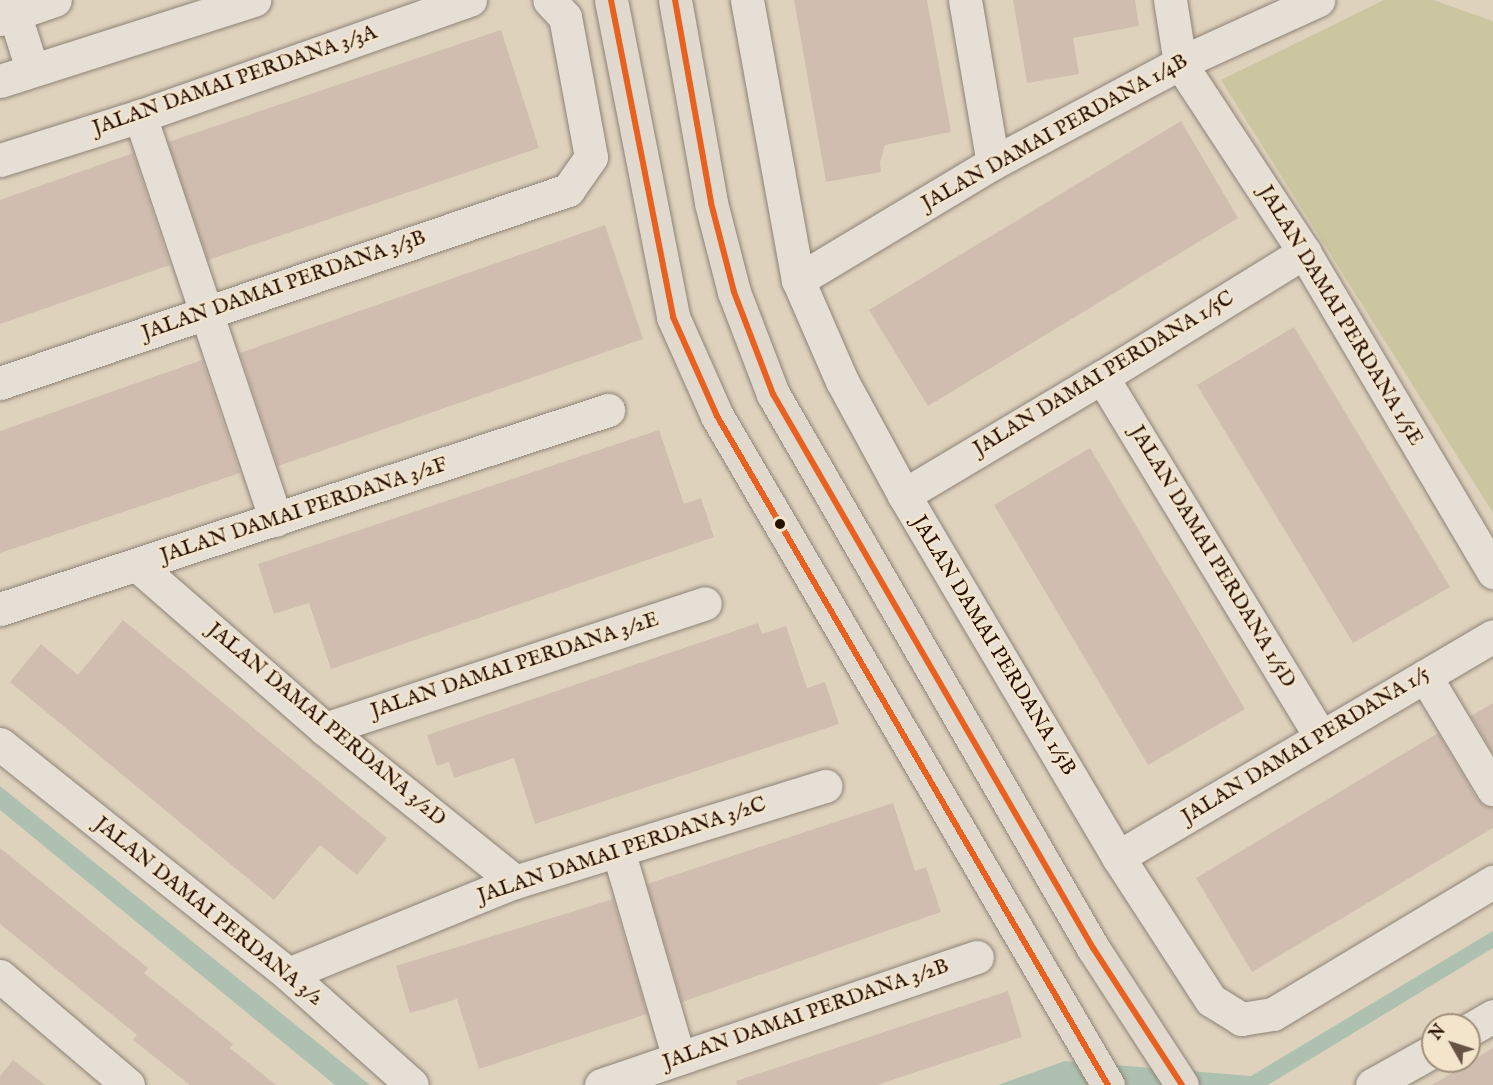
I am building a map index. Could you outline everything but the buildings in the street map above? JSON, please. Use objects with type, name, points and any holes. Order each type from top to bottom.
[{"type":"main road","points":[[611,0],[673,316],[717,416],[1108,1085]]},
{"type":"main road","points":[[675,0],[711,203],[734,292],[773,394],[1093,948],[1182,1085]]},
{"type":"street","points":[[32,69],[8,11],[55,0]]},
{"type":"street","points":[[0,81],[254,0]]},
{"type":"street","name":"JALAN DAMAI PERDANA 3/3A","points":[[0,160],[140,116],[470,0]]},
{"type":"street","name":"JALAN DAMAI PERDANA 3/3B","points":[[0,383],[568,190],[591,157],[565,16],[549,0]]},
{"type":"street","name":"JALAN DAMAI PERDANA 1/5B","points":[[747,0],[798,280],[842,381],[904,495],[1118,857],[1211,1000],[1241,1019],[1273,1014],[1493,882]]},
{"type":"street","points":[[965,0],[993,163]]},
{"type":"street","points":[[1170,0],[1180,63]]},
{"type":"street","name":"JALAN DAMAI PERDANA 1/4B","points":[[798,280],[993,163],[1180,63],[1318,0]]},
{"type":"street","name":"JALAN DAMAI PERDANA 1/5E","points":[[1180,63],[1304,252],[1493,572]]},
{"type":"street","points":[[140,116],[276,520]]},
{"type":"street","name":"JALAN DAMAI PERDANA 1/5C","points":[[904,495],[1102,377],[1304,252]]},
{"type":"street","name":"JALAN DAMAI PERDANA 1/5D","points":[[1102,377],[1321,737]]},
{"type":"street","name":"JALAN DAMAI PERDANA 3/2F","points":[[0,609],[138,566],[608,411]]},
{"type":"street","name":"JALAN DAMAI PERDANA 3/2D","points":[[138,566],[325,729],[515,882]]},
{"type":"street","name":"JALAN DAMAI PERDANA 3/2E","points":[[325,729],[705,603]]},
{"type":"street","name":"JALAN DAMAI PERDANA 1/5","points":[[1118,857],[1493,636]]},
{"type":"street","points":[[1425,676],[1493,789]]},
{"type":"street","name":"JALAN DAMAI PERDANA 3/2","points":[[0,744],[288,974],[412,1085]]},
{"type":"street","name":"JALAN DAMAI PERDANA 3/2C","points":[[288,974],[515,882],[825,786]]},
{"type":"street","points":[[618,850],[679,1058]]},
{"type":"street","name":"JALAN DAMAI PERDANA 3/2B","points":[[601,1085],[977,957]]},
{"type":"street","points":[[1,979],[128,1085]]},
{"type":"street","points":[[1372,1085],[1421,1068]]},
{"type":"shaded area","points":[[1384,0],[1433,0],[1493,21],[1493,513],[1221,80]]},
{"type":"shaded area","points":[[0,786],[370,1085],[335,1085],[0,810]]},
{"type":"shaded area","points":[[1493,931],[1493,948],[1268,1085],[998,1085],[1065,1061],[1251,1076]]},
{"type":"transit line","points":[[611,0],[673,317],[717,416],[1108,1085]]},
{"type":"transit line","points":[[675,0],[711,203],[734,292],[773,394],[1093,948],[1182,1085]]}]
